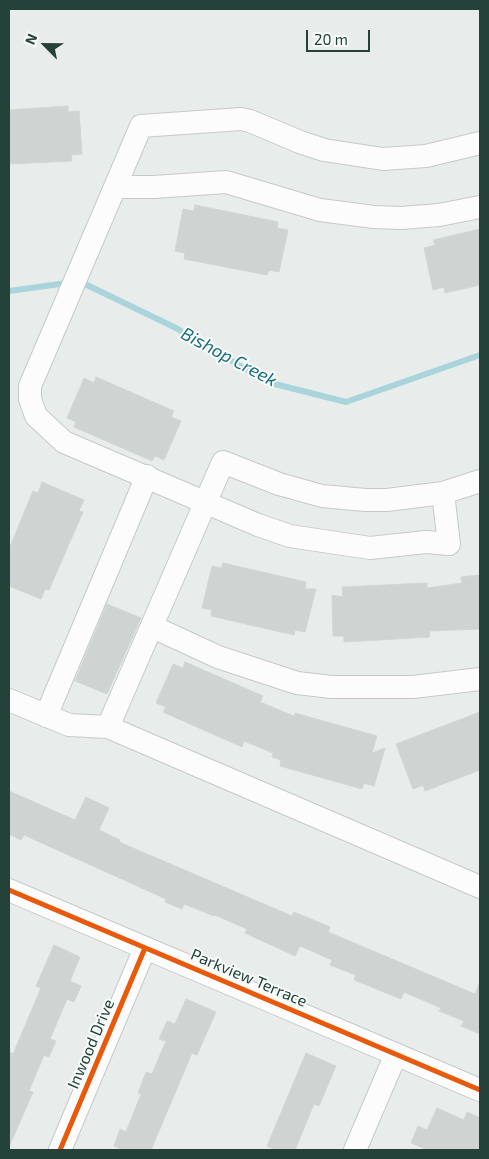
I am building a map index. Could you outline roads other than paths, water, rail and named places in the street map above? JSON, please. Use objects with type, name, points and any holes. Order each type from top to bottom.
[{"type":"street","points":[[443,493],[449,544],[426,542],[370,548],[290,536],[204,502],[64,442],[43,425],[36,416],[30,398],[30,386],[141,126],[250,121],[324,150],[382,160],[426,156],[480,143]]},
{"type":"street","points":[[115,187],[226,182],[320,210],[374,217],[401,218],[439,215],[480,207]]},
{"type":"street","points":[[108,727],[153,627],[204,502],[223,462],[279,484],[322,496],[387,500],[443,493],[480,481]]},
{"type":"street","points":[[46,716],[147,476]]},
{"type":"street","points":[[153,627],[218,657],[297,683],[332,687],[413,687],[480,679]]},
{"type":"street","points":[[9,700],[69,725],[108,727],[480,887]]},
{"type":"street","name":"Parkview Terrace","points":[[9,890],[480,1090]]},
{"type":"street","name":"Inwood Drive","points":[[60,1150],[145,948]]},
{"type":"street","points":[[355,1150],[396,1054]]},
{"type":"waterway","name":"Bishop Creek","points":[[9,291],[67,283],[87,285],[176,328],[259,377],[275,384],[346,402],[480,355]]}]
